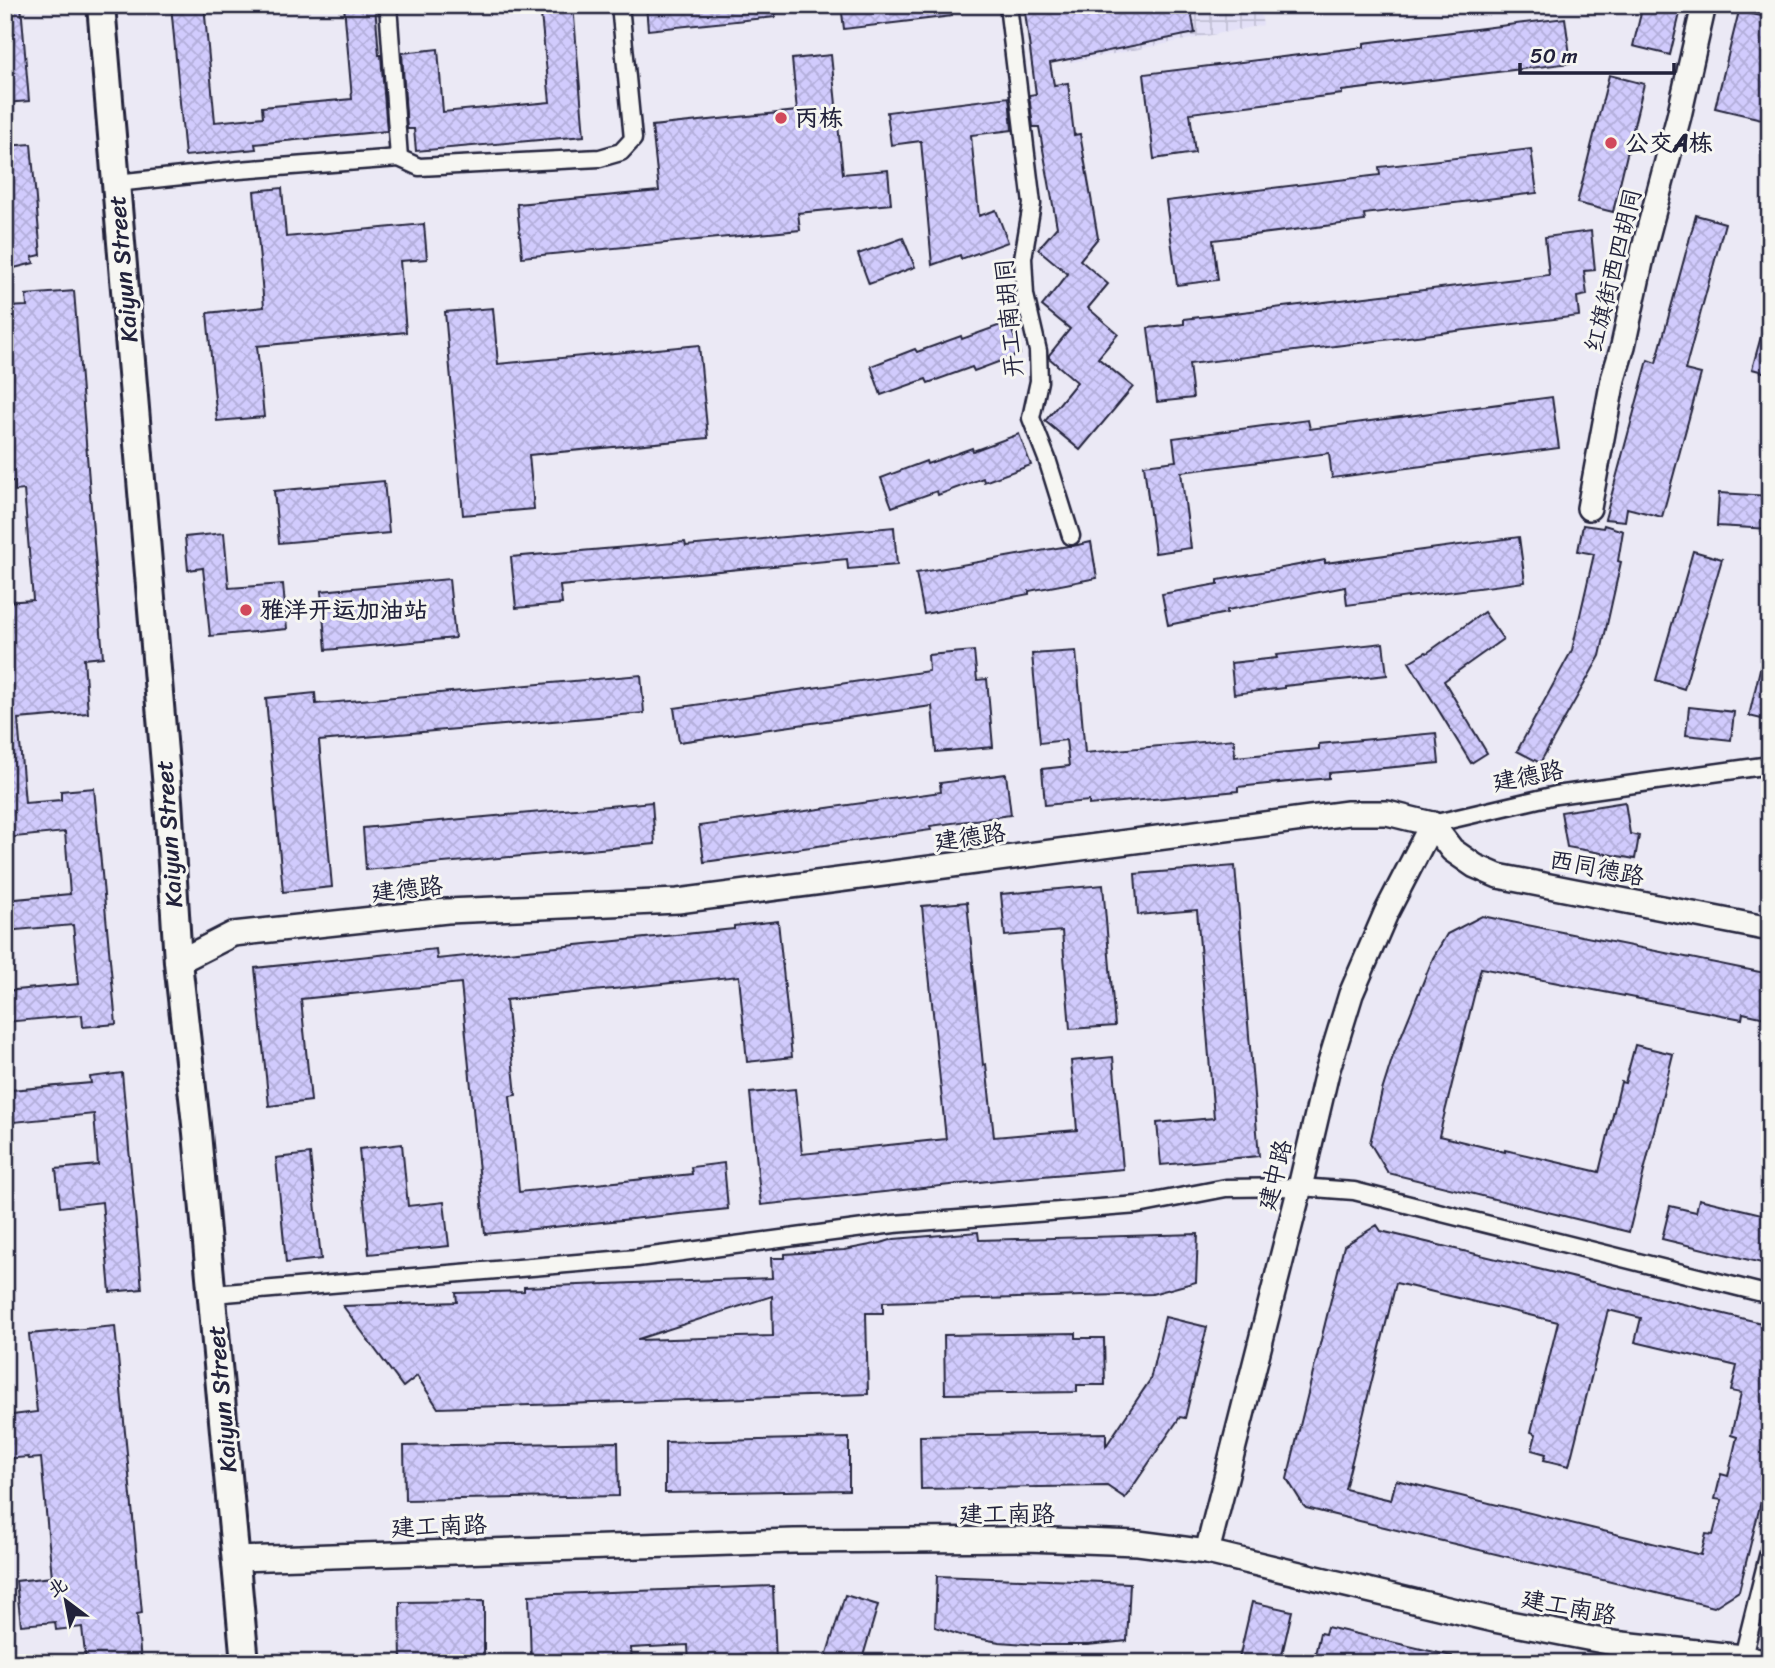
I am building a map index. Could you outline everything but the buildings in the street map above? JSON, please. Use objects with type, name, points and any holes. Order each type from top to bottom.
[{"type":"main road","name":"Kaiyun Street","points":[[101,5],[169,800],[178,962],[213,1294],[245,1663]]},
{"type":"street","points":[[388,5],[399,158]]},
{"type":"street","points":[[116,183],[239,170],[399,158],[419,167],[600,158],[621,152],[633,139],[620,5]]},
{"type":"street","name":"开工南胡同","points":[[1008,5],[1032,204],[1023,258],[1025,295],[1038,351],[1039,381],[1031,418],[1071,536]]},
{"type":"street","name":"红旗街西四胡同","points":[[1589,508],[1613,379],[1704,5]]},
{"type":"street","name":"建德路","points":[[178,962],[233,934],[447,911],[678,901],[1348,813],[1387,813],[1432,824],[1556,795],[1770,765]]},
{"type":"street","name":"西同德路","points":[[1432,824],[1452,850],[1475,866],[1498,876],[1770,929]]},
{"type":"street","name":"建中路","points":[[1207,1552],[1327,1072],[1350,995],[1386,914],[1432,824]]},
{"type":"street","points":[[213,1294],[637,1258],[894,1224],[1138,1205],[1226,1188],[1300,1187],[1354,1191],[1770,1295]]},
{"type":"street","name":"建工南路","points":[[236,1559],[781,1541],[1026,1539],[1138,1543],[1207,1552],[1507,1622],[1613,1643],[1743,1657],[1766,1663]]},
{"type":"street","points":[[1743,1657],[1770,1548]]},
{"type":"shaded area","points":[[1069,5],[1259,5],[1263,25],[1072,62],[1068,61],[1061,19]]},
{"type":"place","name":"丙栋","points":[[781,118]]},
{"type":"place","name":"公交A栋","points":[[1611,143]]},
{"type":"place","name":"雅洋开运加油站","points":[[246,610]]}]
